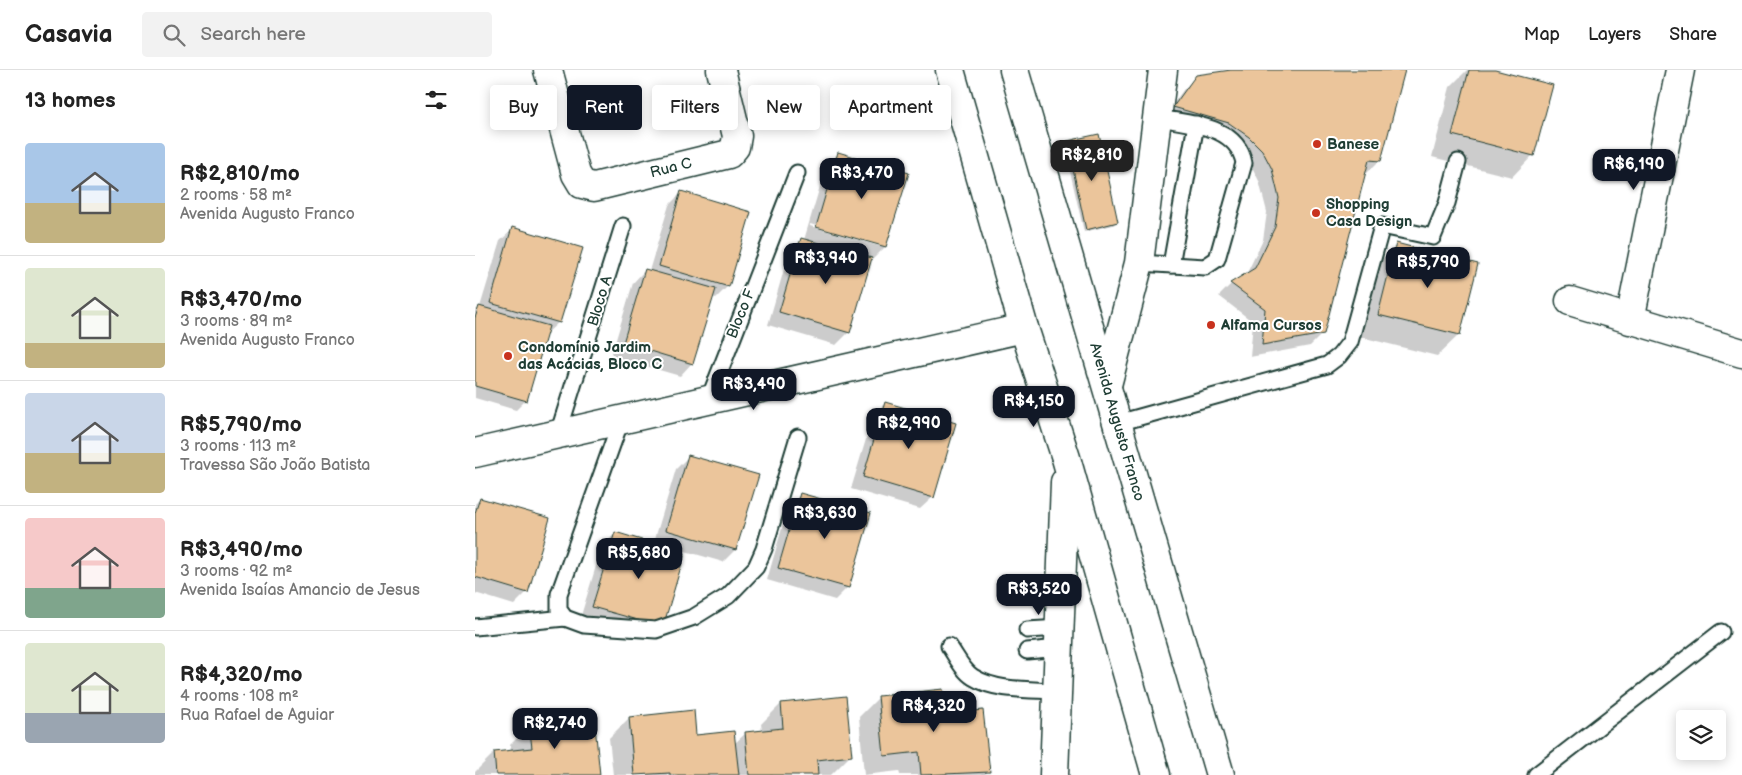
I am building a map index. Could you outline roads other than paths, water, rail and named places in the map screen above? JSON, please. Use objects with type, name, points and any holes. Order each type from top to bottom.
[{"type":"street","name":"Rua C","points":[[548,70],[576,174],[582,184],[594,187],[729,154],[735,147],[737,136],[721,70]]},
{"type":"street","points":[[950,70],[1024,328],[1066,458],[1156,775]]},
{"type":"street","name":"Avenida Augusto Franco","points":[[1014,70],[1220,775]]},
{"type":"street","points":[[1107,385],[1139,264],[1159,118],[1163,70]]},
{"type":"street","points":[[1630,320],[1680,70]]},
{"type":"street","points":[[1570,301],[1742,353]]},
{"type":"street","points":[[475,453],[1024,328]]},
{"type":"street","points":[[1054,775],[1066,458]]},
{"type":"lane","points":[[1139,264],[1205,267],[1217,259],[1244,163],[1242,152],[1233,140],[1196,124],[1159,118]]},
{"type":"lane","points":[[1171,265],[1196,124]]},
{"type":"lane","points":[[1118,424],[1327,365],[1339,356],[1350,342],[1382,226],[1433,237],[1447,203],[1458,162]]},
{"type":"lane","name":"Bloco F","points":[[709,400],[797,173]]},
{"type":"lane","name":"Bloco A","points":[[558,434],[623,226]]},
{"type":"lane","points":[[565,618],[559,610],[559,594],[621,420]]},
{"type":"lane","points":[[475,627],[565,618],[584,625],[656,630],[694,618],[728,596],[756,567],[764,549],[798,437]]},
{"type":"lane","points":[[1027,630],[1059,638]]},
{"type":"lane","points":[[1536,775],[1721,632]]},
{"type":"lane","points":[[1027,650],[1059,638]]},
{"type":"lane","points":[[949,646],[967,671],[981,681],[1010,688],[1057,691]]},
{"type":"place","name":"Banese","points":[[1317,144]]},
{"type":"place","name":"Shopping Casa Design","points":[[1316,213]]},
{"type":"place","name":"Alfama Cursos","points":[[1211,325]]},
{"type":"place","name":"Condomínio Jardim das Acácias, Bloco C","points":[[508,356]]}]
